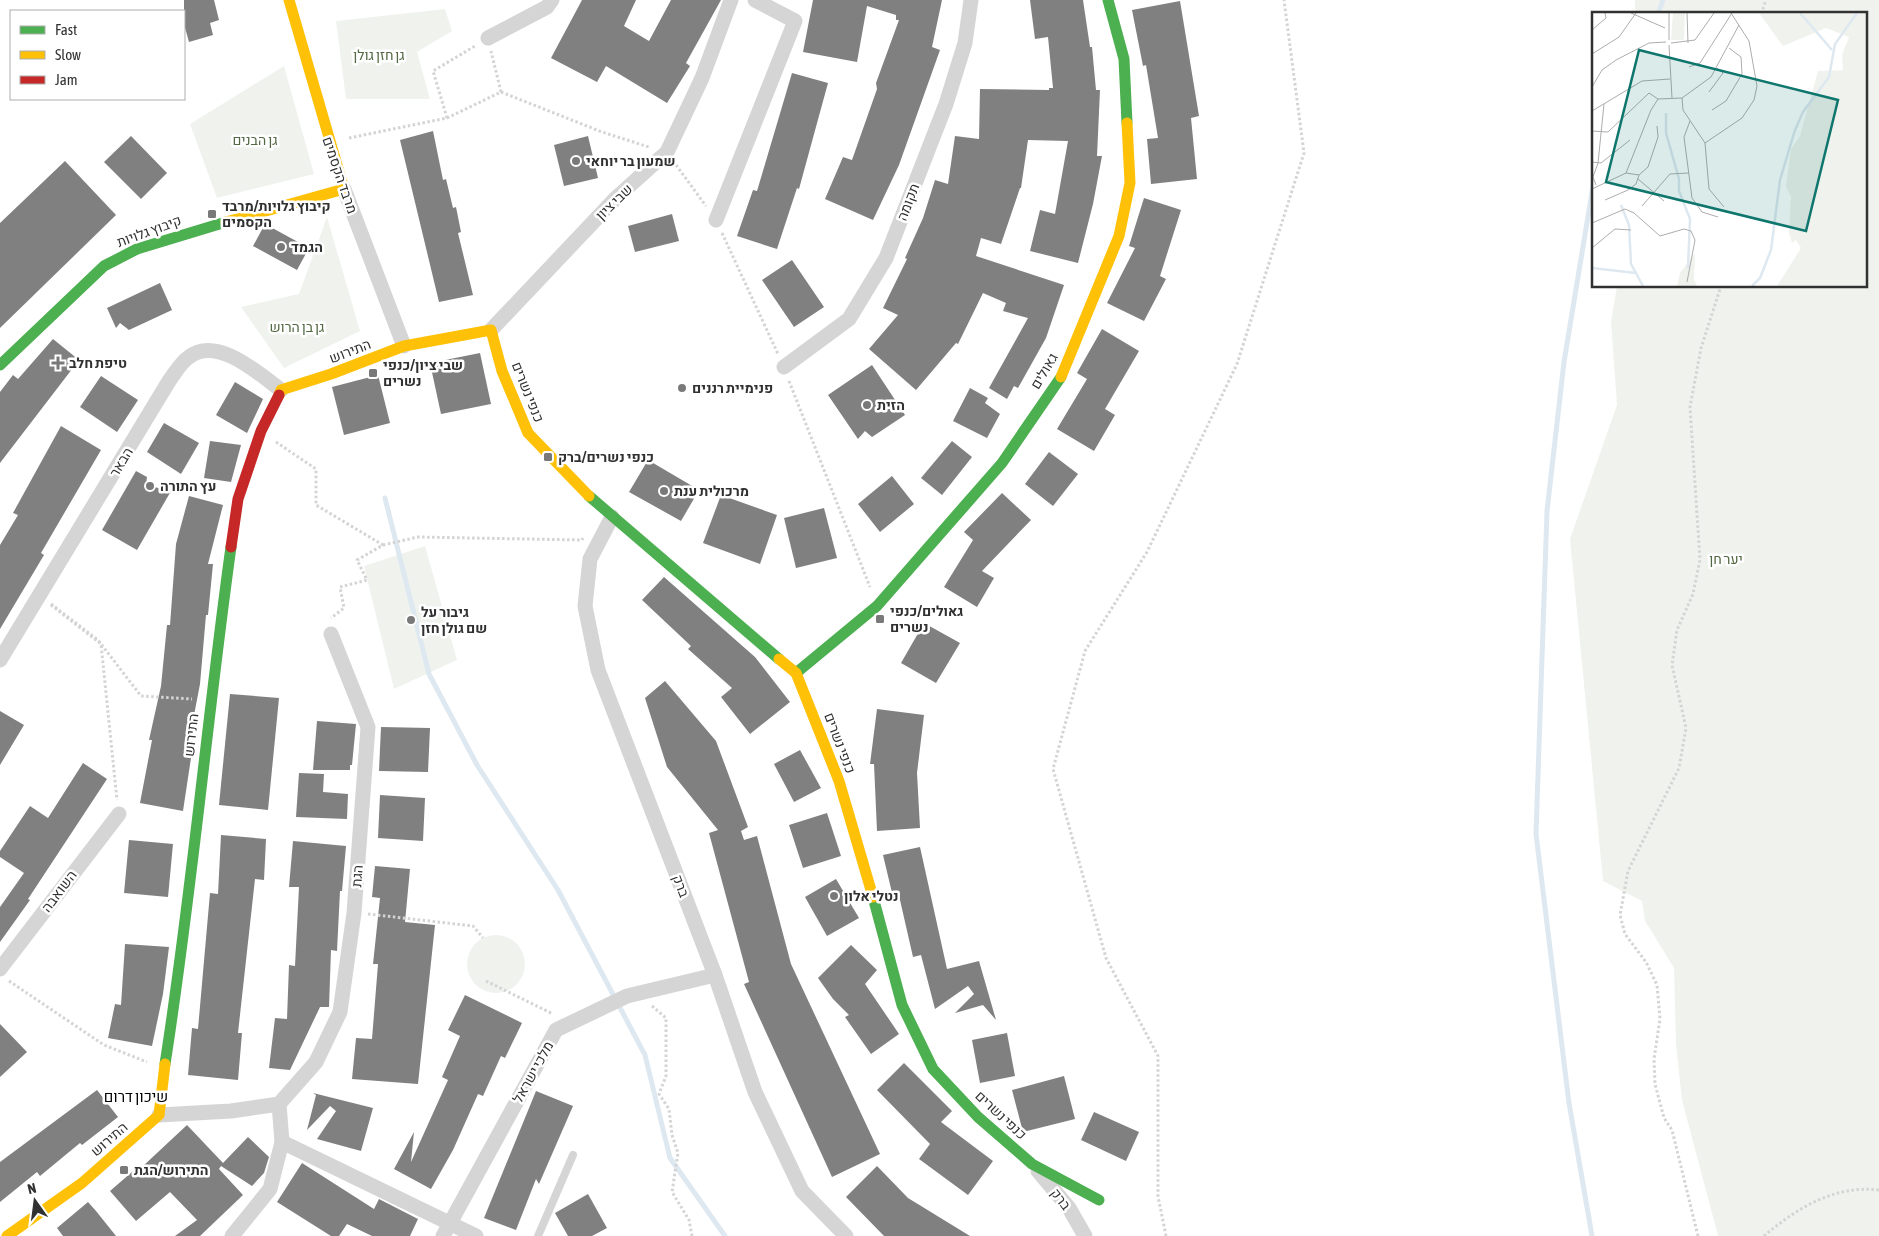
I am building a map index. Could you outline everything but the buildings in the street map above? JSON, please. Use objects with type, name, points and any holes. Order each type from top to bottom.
[{"type":"street","name":"מרבד הקסמים","points":[[289,0],[328,142],[344,190],[404,346]]},
{"type":"street","points":[[488,38],[547,7],[552,0]]},
{"type":"street","name":"שבי ציון","points":[[491,330],[616,198],[667,152],[702,78],[731,0]]},
{"type":"street","points":[[716,220],[795,21],[755,0]]},
{"type":"street","name":"תקומה","points":[[784,367],[848,319],[886,258],[946,104],[965,43],[971,0]]},
{"type":"street","name":"גאולים","points":[[796,673],[877,606],[1002,462],[1065,370],[1119,236],[1130,183],[1124,59],[1108,0]]},
{"type":"street","name":"קיבוץ גלויות","points":[[0,365],[104,266],[137,249],[169,238],[344,190]]},
{"type":"street","name":"כנפי נשרים","points":[[491,330],[502,371],[528,432],[572,480],[612,517],[796,673],[842,790],[864,862],[902,1005],[933,1069],[978,1117],[1032,1164],[1099,1200]]},
{"type":"street","name":"התירוש","points":[[7,1236],[82,1182],[159,1115],[164,1068],[184,949],[210,700],[238,499],[261,431],[281,390],[331,374],[404,346],[491,330]]},
{"type":"street","name":"הבאר","points":[[0,660],[169,381],[189,356],[210,350],[230,354],[281,390]]},
{"type":"street","name":"ברק","points":[[612,517],[590,559],[585,606],[598,670],[715,975],[756,1092],[802,1191],[846,1236]]},
{"type":"street","name":"הגת","points":[[279,1104],[316,1062],[340,1012],[354,913],[368,727],[331,634]]},
{"type":"street","name":"השואבה","points":[[4,975],[118,814]]},
{"type":"street","name":"מלכי ישראל","points":[[447,1229],[556,1030],[569,1022],[627,996],[715,975]]},
{"type":"street","points":[[159,1115],[231,1111],[279,1104],[282,1142],[270,1189],[232,1236]]},
{"type":"street","points":[[282,1142],[447,1229],[476,1236]]},
{"type":"street","name":"ברק","points":[[1032,1164],[1069,1208],[1085,1236]]},
{"type":"lane","points":[[538,1236],[574,1155]]},
{"type":"path","points":[[1166,1236],[1158,1196],[1158,1056],[1106,958],[1053,769],[1085,651],[1147,552],[1237,364],[1304,153],[1284,0]]},
{"type":"path","points":[[1762,12],[1766,0]]},
{"type":"path","points":[[447,118],[433,71],[488,38],[501,92]]},
{"type":"path","points":[[328,142],[447,118],[501,92],[602,132],[667,152]]},
{"type":"path","points":[[1698,1236],[1672,1130],[1664,1118],[1655,1084],[1654,1059],[1660,1019],[1656,985],[1646,962],[1624,934],[1620,915],[1628,871],[1679,768],[1686,728],[1672,665],[1677,630],[1693,594],[1700,560],[1690,407],[1701,348],[1720,288]]},
{"type":"path","points":[[261,431],[316,469],[316,505],[383,545]]},
{"type":"path","points":[[331,634],[324,624],[344,608],[340,587],[367,580],[357,560],[383,545],[418,538],[582,540]]},
{"type":"path","points":[[40,596],[101,644],[141,696],[210,700]]},
{"type":"path","points":[[101,644],[118,814]]},
{"type":"path","points":[[354,913],[473,926],[483,938]]},
{"type":"path","points":[[4,975],[104,1045],[164,1068]]},
{"type":"path","points":[[486,981],[569,1022]]},
{"type":"path","points":[[650,1005],[666,1018],[666,1076],[659,1094],[670,1109],[672,1135],[678,1153],[672,1192],[689,1220],[692,1236]]},
{"type":"path","points":[[1764,1236],[1788,1215],[1816,1200],[1847,1190],[1879,1190]]},
{"type":"green space","name":"יער חן","points":[[1635,0],[1879,0],[1879,1236],[1718,1236],[1682,1100],[1676,1044],[1674,968],[1645,921],[1642,901],[1603,881],[1570,539],[1617,405],[1611,322],[1617,288],[1866,288],[1866,12],[1635,12]]},
{"type":"green space","name":"גן חזן גולן","points":[[445,9],[452,31],[417,52],[430,99],[346,99],[336,21]]},
{"type":"green space","name":"גן הבנים","points":[[284,66],[314,174],[217,198],[190,124]]},
{"type":"green space","name":"גן בן הרוש","points":[[327,217],[360,331],[284,368],[241,307],[299,294]]},
{"type":"green space","name":"גיבור על שם גולן חזן","points":[[425,546],[457,660],[394,689],[364,566]]},
{"type":"green space","points":[[490,935],[502,935],[517,943],[525,958],[525,970],[517,985],[502,993],[490,993],[475,985],[467,970],[467,958],[475,943]]},
{"type":"waterway","points":[[1659,12],[1663,0]]},
{"type":"waterway","points":[[1592,192],[1564,362],[1547,511],[1536,834],[1569,1103],[1592,1236]]},
{"type":"waterway","points":[[385,498],[429,674],[477,765],[558,890],[645,1055],[670,1158],[725,1236]]},
{"type":"traffic: fast","points":[[1108,0],[1124,59],[1127,123]]},
{"type":"traffic: fast","points":[[0,365],[104,266],[137,249],[226,222]]},
{"type":"traffic: fast","points":[[796,673],[877,606],[1002,463],[1061,377]]},
{"type":"traffic: fast","points":[[589,496],[779,659]]},
{"type":"traffic: fast","points":[[165,1064],[175,999],[231,547]]},
{"type":"traffic: fast","points":[[873,897],[902,1005],[933,1069],[978,1117],[1032,1164],[1099,1200]]},
{"type":"traffic: slow","points":[[226,222],[344,189],[289,0]]},
{"type":"traffic: slow","points":[[1061,377],[1119,236],[1130,183],[1127,123]]},
{"type":"traffic: slow","points":[[279,395],[281,390],[331,374],[404,346],[491,330],[502,371],[528,433],[589,496]]},
{"type":"traffic: slow","points":[[779,659],[796,673],[839,781],[873,897]]},
{"type":"traffic: slow","points":[[7,1236],[82,1183],[159,1115],[165,1064]]},
{"type":"traffic: jam","points":[[231,547],[238,499],[261,431],[279,395]]},
{"type":"place","name":"שמעון בר יוחאי","points":[[576,161]]},
{"type":"place","name":"קיבוץ גלויות/מרבד הקסמים","points":[[212,214]]},
{"type":"place","name":"הגמד","points":[[281,247]]},
{"type":"place","name":"טיפת חלב","points":[[58,363]]},
{"type":"place","name":"שבי ציון/כנפי נשרים","points":[[373,373]]},
{"type":"place","name":"פנימיית רננים","points":[[682,388]]},
{"type":"place","name":"הזית","points":[[867,405]]},
{"type":"place","name":"כנפי נשרים/ברק","points":[[548,457]]},
{"type":"place","name":"עץ התורה","points":[[150,486]]},
{"type":"place","name":"מרכולית ענת","points":[[664,491]]},
{"type":"place","name":"גאולים/כנפי נשרים","points":[[880,619]]},
{"type":"place","name":"גיבור על שם גולן חזן","points":[[411,620]]},
{"type":"place","name":"נטלי אלון","points":[[834,896]]},
{"type":"place","name":"התירוש/הגת","points":[[124,1170]]},
{"type":"district","name":"שיכון דרום","points":[[136,1096]]}]
